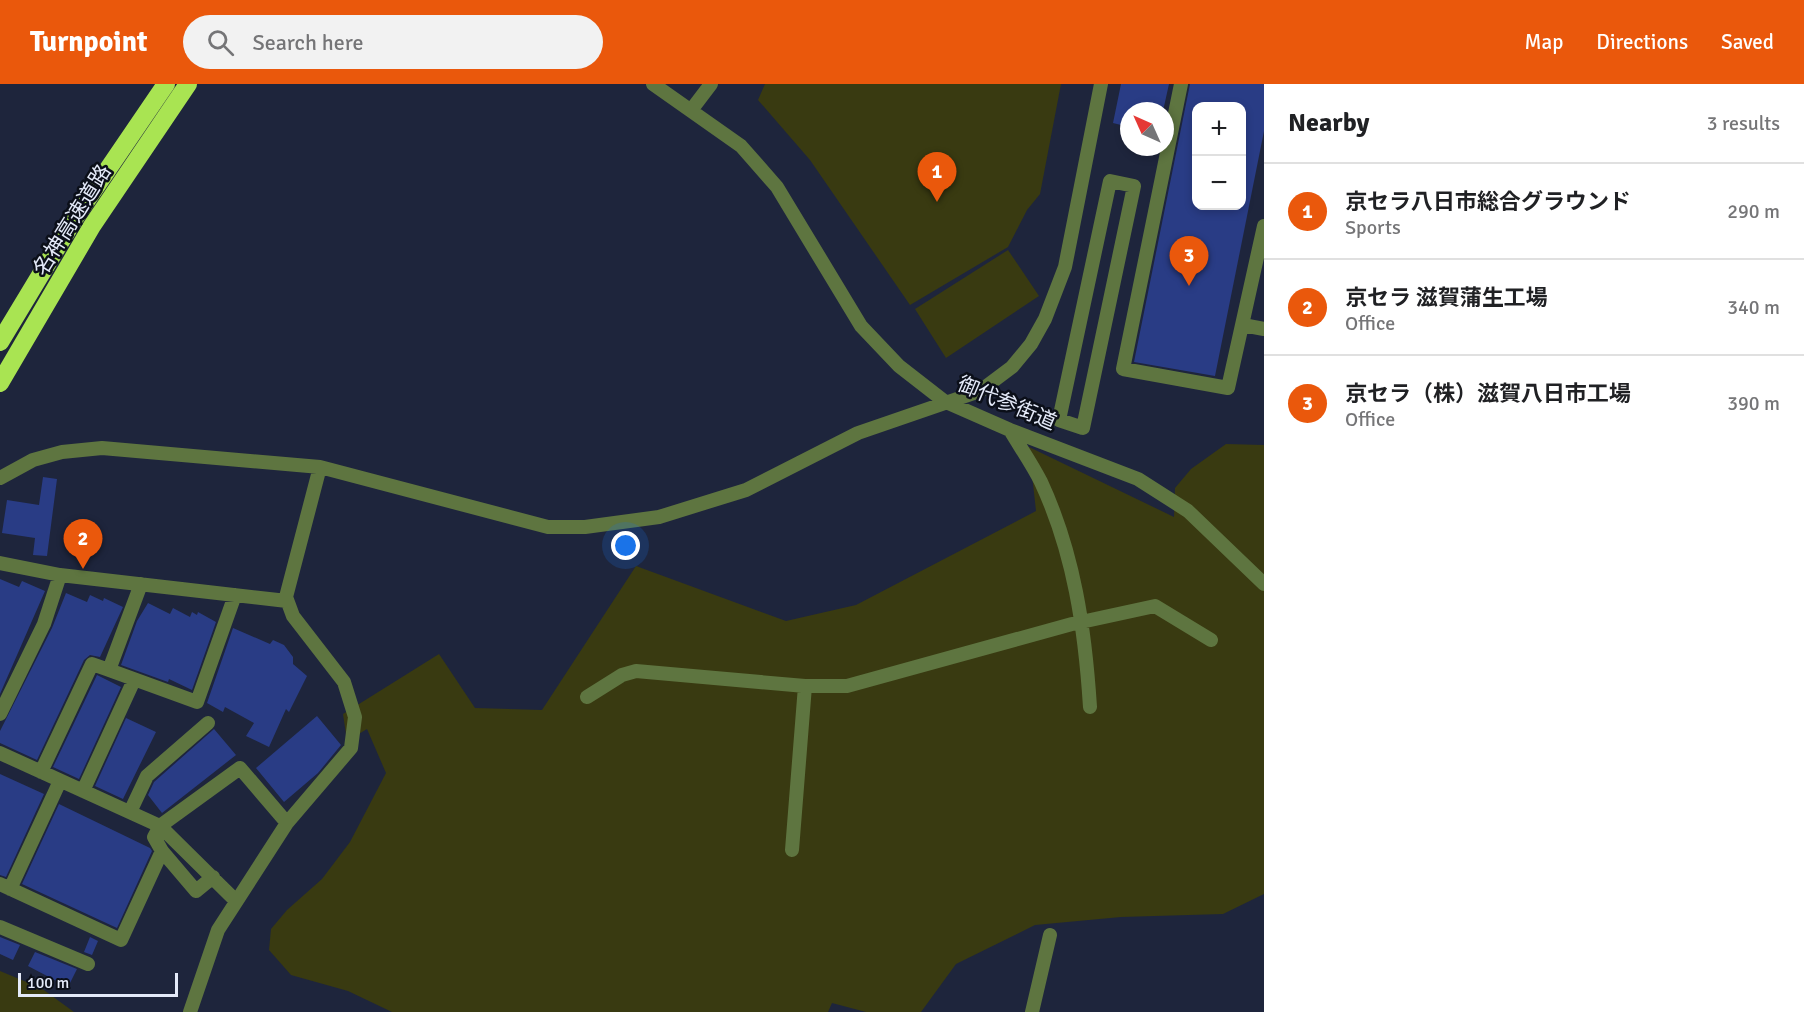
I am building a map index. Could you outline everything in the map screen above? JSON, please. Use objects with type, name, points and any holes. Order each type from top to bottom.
[{"type":"highway","name":"名神高速道路","points":[[0,342],[76,216],[166,84]]},
{"type":"highway","name":"名神高速道路","points":[[0,383],[92,226],[189,84]]},
{"type":"street","name":"御代参街道","points":[[653,84],[692,109],[741,146],[777,187],[861,326],[899,366],[944,401],[1010,430],[1138,479],[1188,511],[1264,584]]},
{"type":"street","points":[[692,109],[711,84]]},
{"type":"street","points":[[0,478],[33,460],[62,452],[102,448],[320,467],[548,527],[585,527],[659,517],[746,490],[858,433],[944,401],[980,391],[1012,367],[1031,344],[1045,319],[1065,267],[1101,84]]},
{"type":"street","points":[[1181,84],[1123,369],[1228,388],[1264,226]]},
{"type":"street","points":[[1110,181],[1134,186],[1083,428],[1059,420],[1090,275],[1110,181]]},
{"type":"street","points":[[1065,267],[1090,275]]},
{"type":"street","points":[[1243,325],[1264,329]]},
{"type":"street","points":[[1010,430],[1040,480],[1055,515],[1084,621],[1090,707]]},
{"type":"street","points":[[190,1012],[218,930],[287,824],[351,748],[355,717],[344,682],[293,616],[286,597],[320,467]]},
{"type":"street","points":[[0,562],[60,575],[287,601]]},
{"type":"street","points":[[0,714],[44,624],[60,575]]},
{"type":"street","points":[[109,670],[141,584]]},
{"type":"street","points":[[40,772],[92,664],[197,702],[235,595]]},
{"type":"street","points":[[587,698],[622,675],[636,671],[805,686],[847,686],[1084,621],[1155,606],[1211,640]]},
{"type":"street","points":[[83,791],[134,680]]},
{"type":"street","points":[[792,850],[805,686]]},
{"type":"street","points":[[130,812],[147,776],[208,723]]},
{"type":"street","points":[[0,753],[160,826],[236,901]]},
{"type":"street","points":[[213,877],[196,891],[162,851],[154,837],[160,826],[240,768],[287,824]]},
{"type":"street","points":[[60,781],[5,886],[121,940],[162,851]]},
{"type":"street","points":[[0,927],[88,964]]},
{"type":"street","points":[[1032,1012],[1050,935]]},
{"type":"shaded area","points":[[765,84],[1061,84],[1040,194],[1027,210],[1008,247],[910,305],[810,160],[758,100]]},
{"type":"shaded area","points":[[1008,250],[1039,296],[946,358],[915,309]]},
{"type":"shaded area","points":[[1226,444],[1264,445],[1264,894],[1223,914],[1121,917],[1035,925],[956,964],[921,1012],[866,1012],[832,1003],[828,1012],[392,1012],[348,991],[291,975],[269,950],[271,929],[287,910],[322,879],[350,842],[386,773],[367,729],[347,741],[343,714],[439,654],[475,708],[542,710],[636,566],[786,621],[856,605],[1036,511],[1029,447],[1174,517],[1175,488],[1191,469]]},
{"type":"shaded area","points":[[0,971],[41,988],[74,1012],[0,1012]]},
{"type":"building","points":[[1121,84],[1169,84],[1165,102],[1120,102],[1120,125],[1113,123]]},
{"type":"building","points":[[1190,84],[1264,84],[1264,131],[1215,376],[1134,362]]},
{"type":"building","points":[[43,477],[57,479],[47,556],[33,555],[35,538],[2,533],[7,500],[39,505]]},
{"type":"building","points":[[0,579],[19,587],[22,581],[45,591],[0,694]]},
{"type":"building","points":[[66,593],[87,602],[90,595],[103,601],[104,598],[123,607],[100,657],[90,655],[84,660],[37,760],[0,743],[0,731],[52,628]]},
{"type":"building","points":[[148,603],[170,614],[173,608],[190,617],[192,612],[197,615],[198,612],[216,622],[192,690],[169,679],[168,682],[121,665],[137,621]]},
{"type":"building","points":[[233,628],[270,644],[273,640],[284,645],[293,657],[293,664],[307,676],[289,712],[286,709],[269,747],[246,736],[254,723],[225,707],[223,712],[207,703]]},
{"type":"building","points":[[97,675],[121,687],[79,779],[53,767]]},
{"type":"building","points":[[317,716],[341,745],[318,773],[284,802],[256,768]]},
{"type":"building","points":[[126,718],[156,732],[123,799],[95,786]]},
{"type":"building","points":[[214,729],[236,755],[162,813],[148,795],[154,782]]},
{"type":"building","points":[[0,774],[44,794],[6,877],[0,875]]},
{"type":"building","points":[[59,804],[152,851],[117,928],[22,884]]},
{"type":"building","points":[[0,937],[20,945],[13,960],[0,954]]},
{"type":"building","points":[[90,937],[98,941],[92,955],[84,952]]},
{"type":"building","points":[[35,952],[77,969],[68,987],[28,966]]},
{"type":"place","name":"京セラ八日市総合グラウンド","points":[[937,202]]},
{"type":"place","name":"京セラ（株）滋賀八日市工場","points":[[1189,286]]},
{"type":"place","name":"京セラ 滋賀蒲生工場","points":[[83,569]]}]
